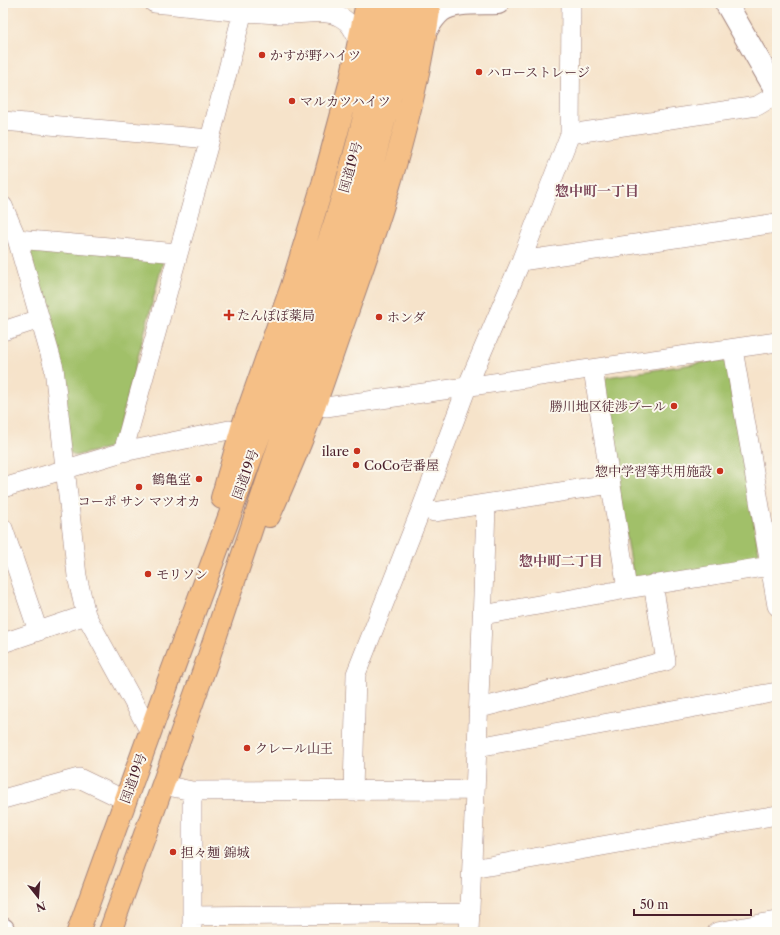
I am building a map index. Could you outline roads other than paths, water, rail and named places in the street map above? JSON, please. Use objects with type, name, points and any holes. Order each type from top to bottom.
[{"type":"highway","points":[[208,656],[301,441],[320,408],[355,290],[392,176],[418,76],[427,29],[430,3]]},
{"type":"highway","points":[[180,649],[235,429],[292,286],[323,184],[359,44],[377,9]]},
{"type":"highway","name":"国道19号","points":[[78,932],[264,421],[334,223],[352,164],[379,55],[377,9]]},
{"type":"highway","name":"国道19号","points":[[110,932],[208,656],[356,222],[387,110],[399,58],[377,9]]},
{"type":"street","points":[[154,3],[292,14],[317,12],[330,13],[339,16],[348,22],[354,31],[359,44]]},
{"type":"street","points":[[427,29],[440,11],[455,5],[498,3]]},
{"type":"street","points":[[353,792],[356,674],[422,507],[467,387],[521,261],[570,134],[571,3]]},
{"type":"street","points":[[570,134],[757,106],[777,93],[726,3]]},
{"type":"street","points":[[123,452],[210,139],[243,11]]},
{"type":"street","points":[[3,121],[210,139]]},
{"type":"street","points":[[3,206],[17,238],[54,368],[77,576],[86,615],[150,732]]},
{"type":"street","points":[[521,261],[777,223]]},
{"type":"street","points":[[17,238],[178,253]]},
{"type":"street","points":[[3,331],[40,319]]},
{"type":"street","points":[[320,408],[777,342]]},
{"type":"street","points":[[733,349],[777,606]]},
{"type":"street","points":[[593,369],[627,588]]},
{"type":"street","points":[[3,488],[65,468],[123,452],[235,429]]},
{"type":"street","points":[[422,507],[434,512],[610,484]]},
{"type":"street","points":[[469,932],[480,708],[486,504]]},
{"type":"street","points":[[3,528],[38,631]]},
{"type":"street","points":[[483,615],[627,588],[770,566]]},
{"type":"street","points":[[480,708],[666,661],[653,584]]},
{"type":"street","points":[[3,643],[86,615]]},
{"type":"street","points":[[478,747],[777,692]]},
{"type":"street","points":[[3,799],[79,778],[125,800]]},
{"type":"street","points":[[162,785],[192,792],[475,790]]},
{"type":"street","points":[[192,792],[192,924],[470,913]]},
{"type":"street","points":[[472,869],[777,815]]},
{"type":"street","points":[[717,932],[777,921]]},
{"type":"place","name":"かすが野ハイツ","points":[[262,55]]},
{"type":"place","name":"ハローストレージ","points":[[479,72]]},
{"type":"place","name":"マルカツハイツ","points":[[292,101]]},
{"type":"place","name":"たんぽぽ薬局","points":[[229,315]]},
{"type":"place","name":"ホンダ","points":[[379,317]]},
{"type":"place","name":"勝川地区徒渉プール","points":[[674,406]]},
{"type":"place","name":"ilare","points":[[357,451]]},
{"type":"place","name":"CoCo壱番屋","points":[[356,465]]},
{"type":"place","name":"惣中学習等共用施設","points":[[720,471]]},
{"type":"place","name":"鶴亀堂","points":[[199,479]]},
{"type":"place","name":"コーポ サン マツオカ","points":[[139,487]]},
{"type":"place","name":"モリソン","points":[[148,574]]},
{"type":"place","name":"クレール山王","points":[[247,748]]},
{"type":"place","name":"担々麺 錦城","points":[[173,852]]},
{"type":"district","name":"惣中町一丁目","points":[[597,191]]},
{"type":"district","name":"惣中町二丁目","points":[[561,561]]}]
